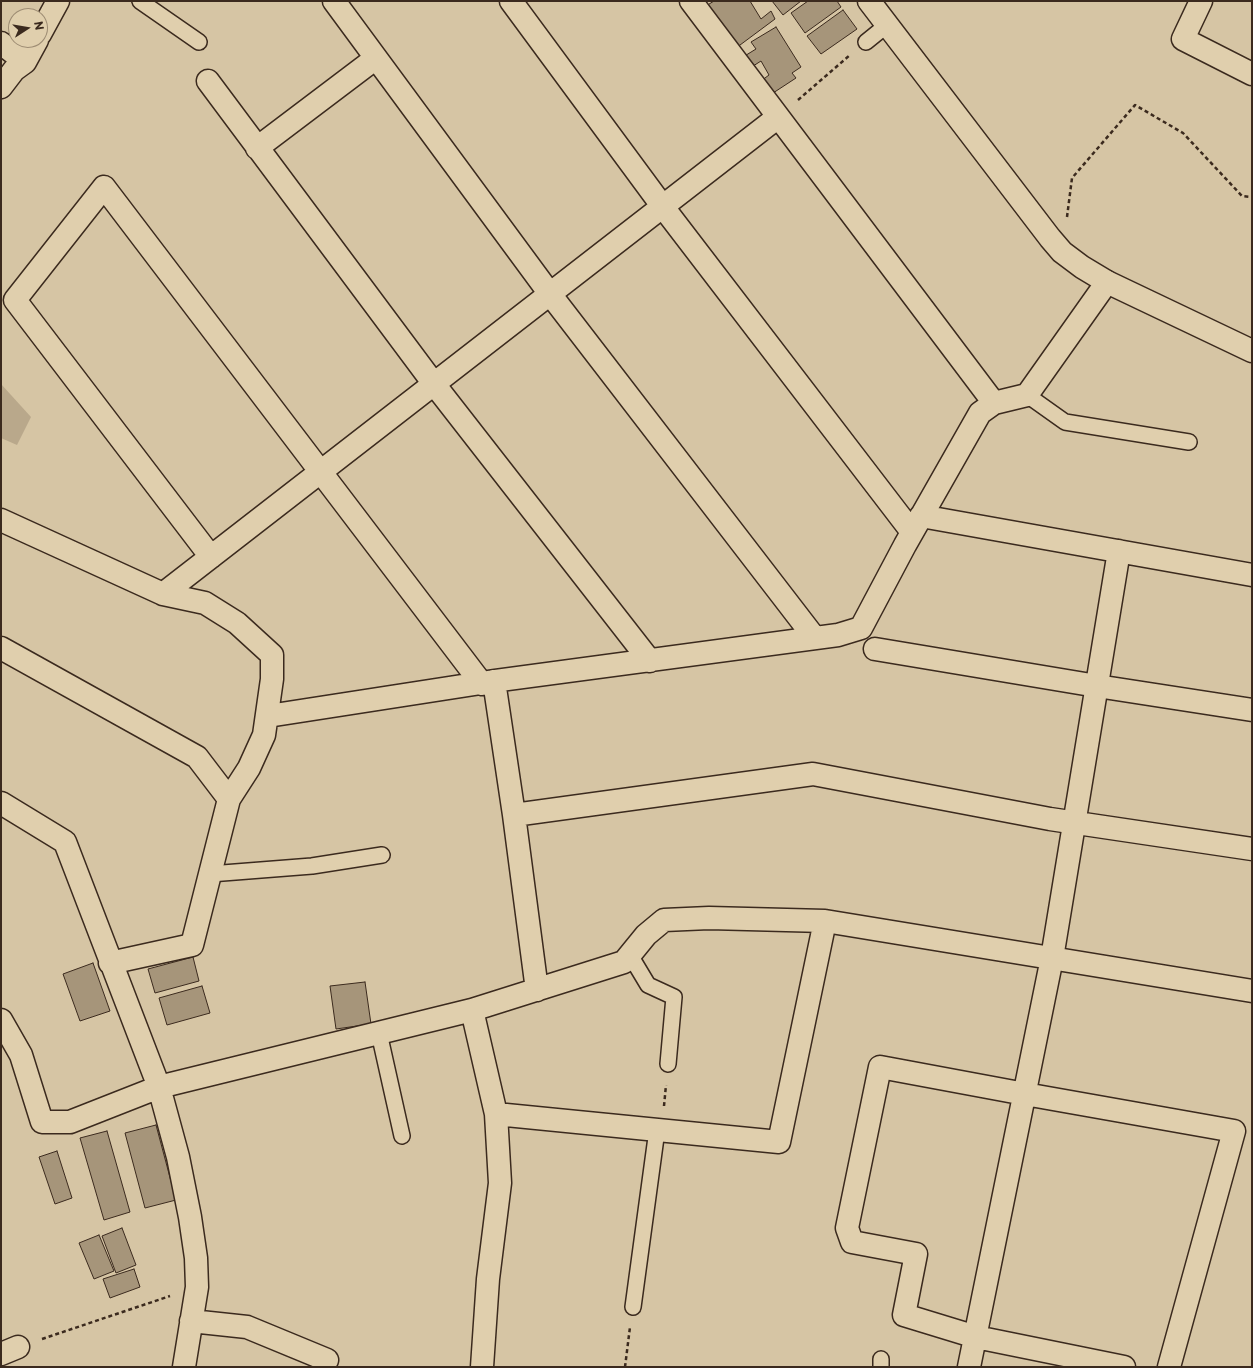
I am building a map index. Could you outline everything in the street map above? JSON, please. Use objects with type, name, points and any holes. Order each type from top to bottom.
[{"type":"street","points":[[48,19],[58,1]]},
{"type":"street","points":[[512,1],[663,207],[917,524],[1119,551],[1252,575]]},
{"type":"street","points":[[691,1],[781,115],[994,403]]},
{"type":"street","points":[[869,1],[1062,252],[1082,267],[1107,282],[1252,351]]},
{"type":"street","points":[[1201,1],[1183,39],[1252,74]]},
{"type":"street","points":[[338,2],[376,58],[550,294],[814,637]]},
{"type":"street","points":[[1,43],[25,62]]},
{"type":"street","points":[[1,88],[14,70],[25,62],[33,48]]},
{"type":"street","points":[[257,148],[376,58]]},
{"type":"street","points":[[208,81],[434,384],[650,661]]},
{"type":"street","points":[[163,594],[781,115]]},
{"type":"street","points":[[211,557],[14,300],[104,187],[321,472],[488,682],[514,815],[537,990]]},
{"type":"street","points":[[268,716],[488,682],[650,661],[814,637],[845,640],[861,628],[917,524],[980,413],[994,403],[1028,395],[1107,282]]},
{"type":"street","points":[[1,520],[163,594],[205,603],[237,623],[272,655],[272,679],[264,736],[249,768],[229,799],[192,945],[110,962]]},
{"type":"street","points":[[970,1367],[1052,958],[1119,551]]},
{"type":"street","points":[[1,648],[197,757],[229,799]]},
{"type":"street","points":[[875,649],[1252,710]]},
{"type":"street","points":[[514,815],[812,774],[1074,823],[1252,849]]},
{"type":"street","points":[[1,803],[65,842],[159,1087],[178,1157],[190,1217],[196,1258],[197,1287],[184,1367]]},
{"type":"street","points":[[1,1020],[21,1055],[42,1122],[70,1122],[159,1087],[472,1010],[624,962],[646,935],[664,920],[709,918],[825,921],[1252,992]]},
{"type":"street","points":[[496,1114],[779,1142],[825,921]]},
{"type":"street","points":[[472,1010],[496,1114],[500,1183],[488,1279],[482,1367]]},
{"type":"street","points":[[1115,1366],[976,1337],[904,1315],[916,1254],[852,1242],[847,1228],[880,1067],[1243,1132],[1169,1367]]},
{"type":"street","points":[[191,1321],[246,1327],[327,1360]]},
{"type":"lane","points":[[140,1],[199,42]]},
{"type":"lane","points":[[866,42],[887,25]]},
{"type":"lane","points":[[1028,395],[1065,422],[1189,442]]},
{"type":"lane","points":[[210,874],[312,866],[382,854]]},
{"type":"lane","points":[[630,955],[648,984],[674,997],[668,1064]]},
{"type":"lane","points":[[380,1033],[402,1136]]},
{"type":"lane","points":[[633,1307],[659,1130]]},
{"type":"path","points":[[781,115],[866,42]]},
{"type":"path","points":[[1062,252],[1072,178],[1135,105],[1183,133],[1242,196],[1252,197]]},
{"type":"path","points":[[659,1130],[668,1064]]},
{"type":"path","points":[[9,1350],[197,1287]]},
{"type":"path","points":[[625,1367],[633,1307]]},
{"type":"shaded area","points":[[1,384],[31,417],[17,445],[1,438]]},
{"type":"building","points":[[714,1],[750,1],[761,19],[771,11],[775,19],[736,48],[706,6]]},
{"type":"building","points":[[772,1],[801,1],[783,15]]},
{"type":"building","points":[[808,1],[837,1],[841,7],[805,33],[791,13]]},
{"type":"building","points":[[843,10],[857,29],[821,54],[807,36]]},
{"type":"building","points":[[776,27],[801,67],[792,73],[796,78],[770,95],[761,81],[769,75],[761,61],[750,68],[743,57],[756,49],[751,42]]},
{"type":"building","points":[[193,957],[199,981],[155,993],[148,969]]},
{"type":"building","points":[[93,963],[110,1011],[80,1021],[63,974]]},
{"type":"building","points":[[365,982],[371,1024],[336,1029],[330,986]]},
{"type":"building","points":[[202,986],[210,1013],[167,1025],[159,998]]},
{"type":"building","points":[[156,1125],[176,1200],[145,1208],[125,1133]]},
{"type":"building","points":[[107,1131],[130,1212],[104,1220],[80,1138]]},
{"type":"building","points":[[57,1151],[72,1198],[55,1204],[39,1157]]},
{"type":"building","points":[[122,1228],[136,1265],[116,1273],[102,1236]]},
{"type":"building","points":[[99,1235],[114,1271],[94,1279],[79,1243]]},
{"type":"building","points":[[134,1269],[140,1287],[110,1298],[103,1279]]}]
